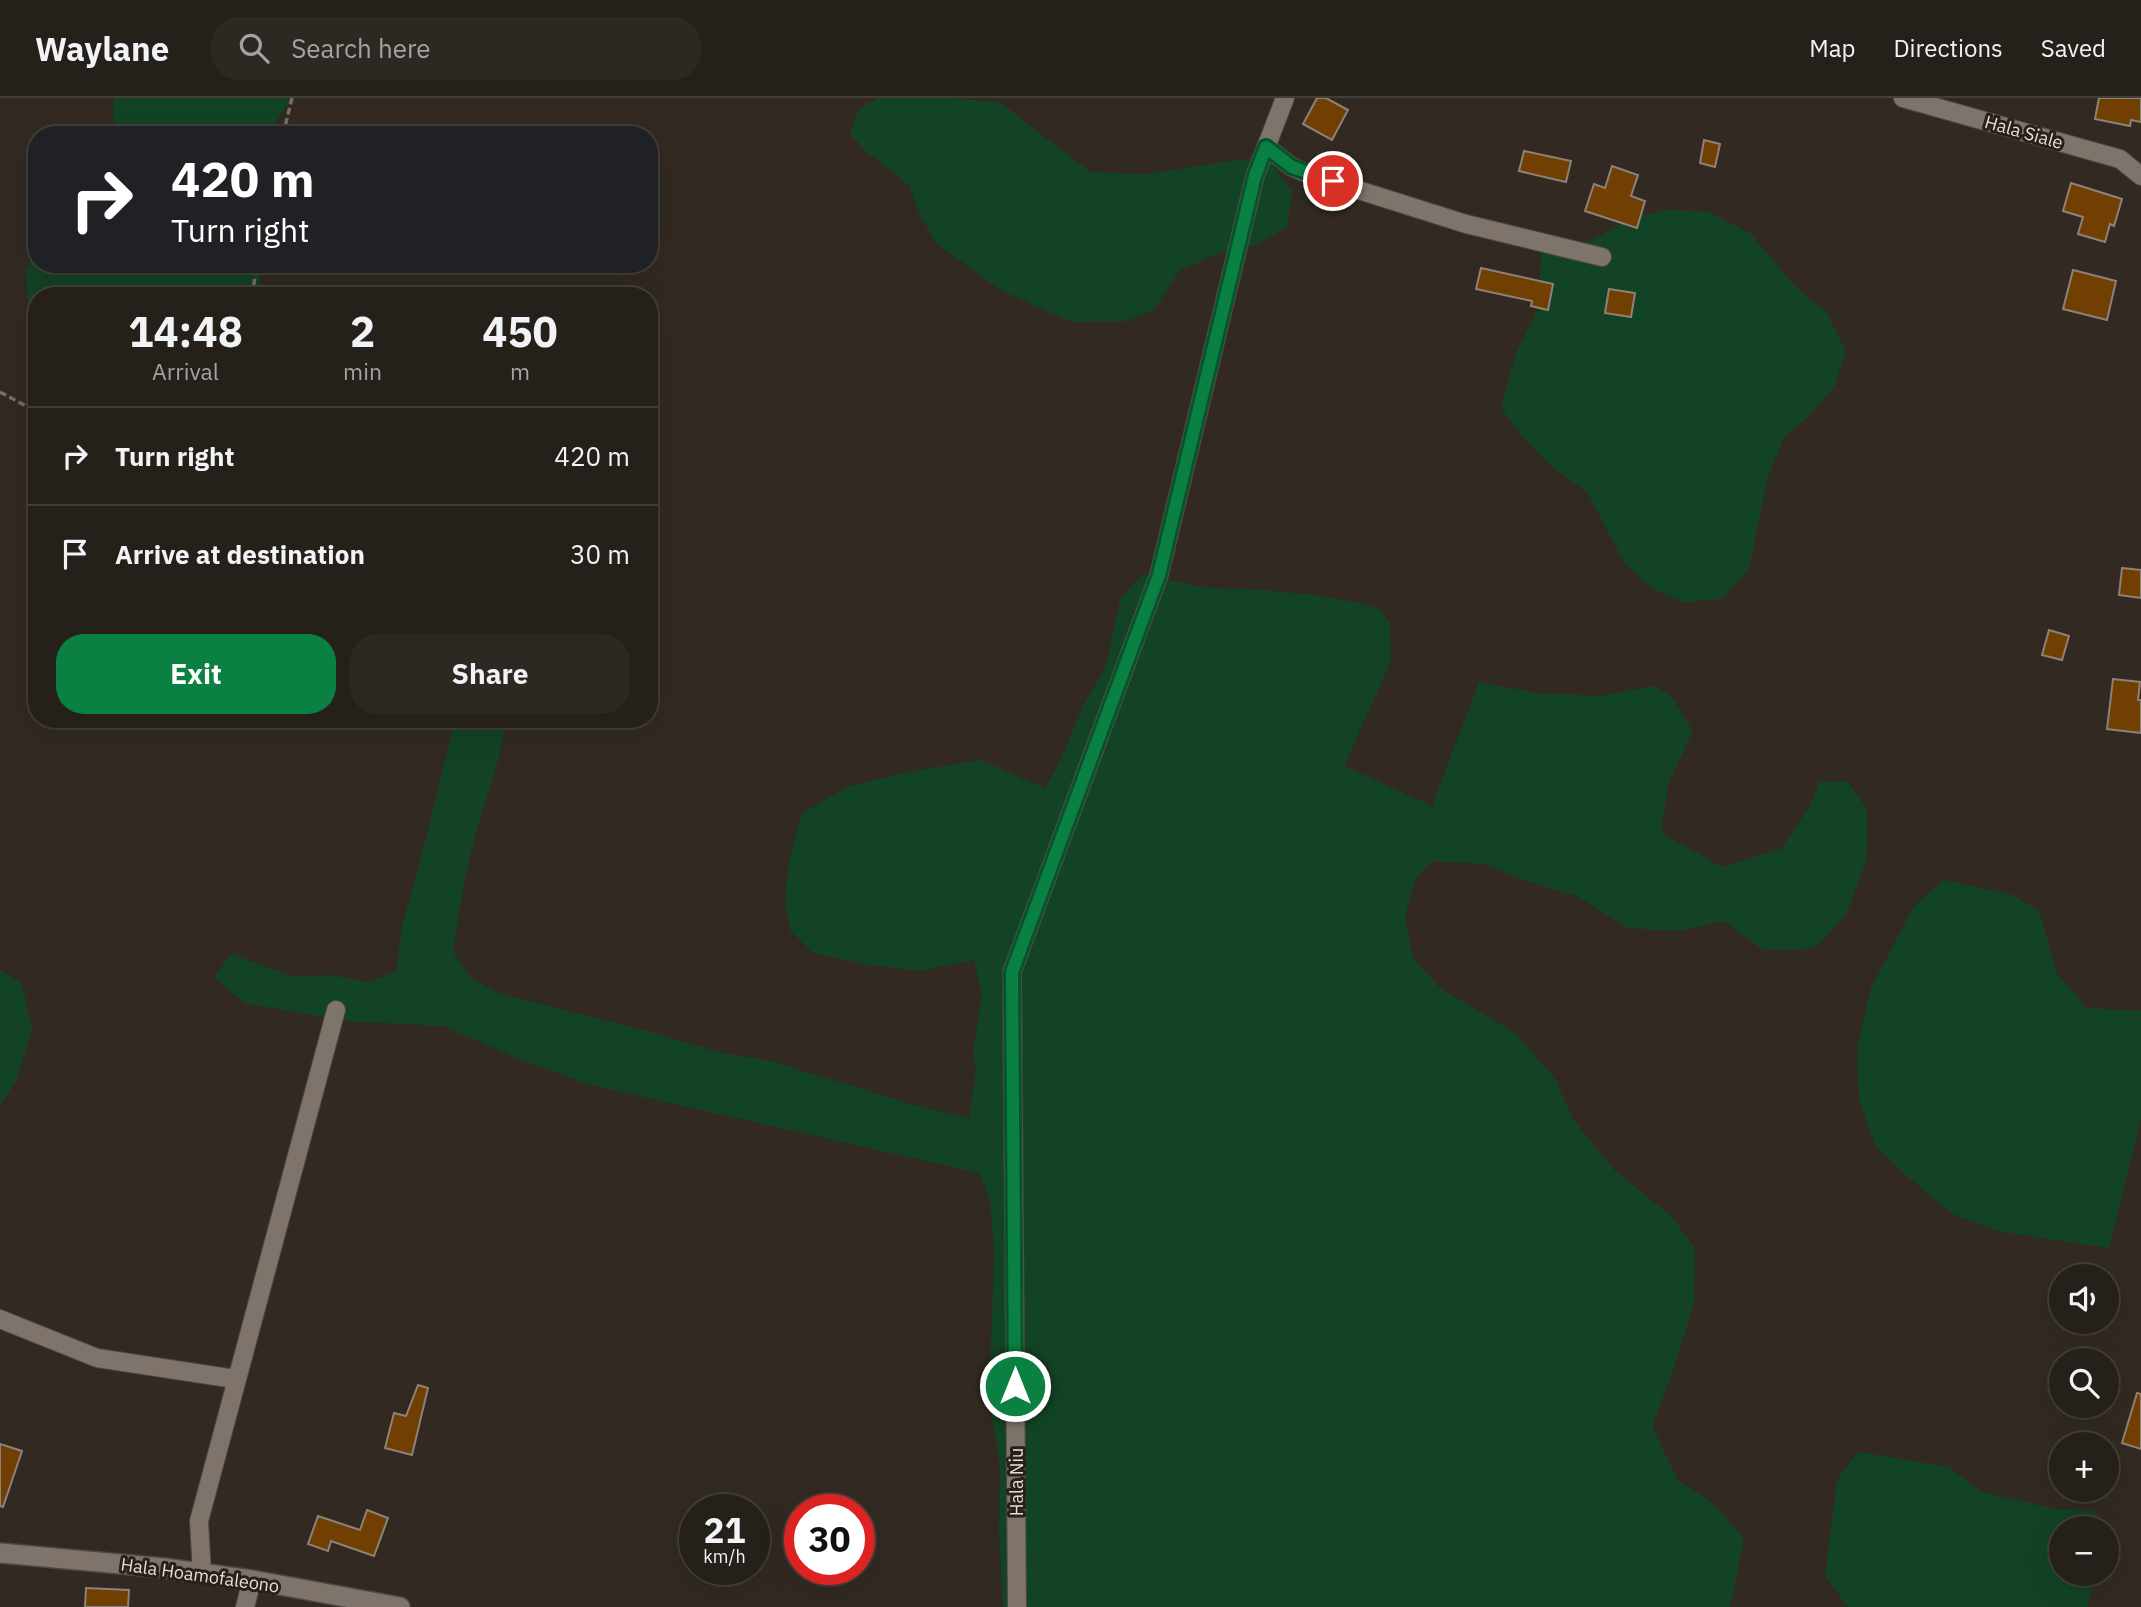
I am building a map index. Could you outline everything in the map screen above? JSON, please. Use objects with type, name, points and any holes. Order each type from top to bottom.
[{"type":"street","name":"Hala Niu","points":[[1017,1607],[1012,972],[1159,575],[1255,176],[1285,98]]},
{"type":"street","name":"Hala Siale","points":[[1903,98],[2120,159],[2141,176]]},
{"type":"street","points":[[1266,147],[1292,167],[1311,175],[1466,224],[1602,257]]},
{"type":"street","points":[[202,1573],[199,1521],[336,1010]]},
{"type":"street","points":[[0,1319],[97,1358],[235,1379]]},
{"type":"street","name":"Hala Hoamofaleono","points":[[0,1553],[202,1573],[400,1607]]},
{"type":"street","points":[[245,1607],[252,1580]]},
{"type":"path","points":[[285,126],[292,98]]},
{"type":"path","points":[[0,392],[28,407]]},
{"type":"green space","points":[[116,98],[292,98],[272,126],[114,126],[113,104]]},
{"type":"green space","points":[[879,98],[954,98],[1001,103],[1090,172],[1148,174],[1243,159],[1272,163],[1292,192],[1287,227],[1256,245],[1217,254],[1179,271],[1154,310],[1127,321],[1072,322],[1000,290],[937,244],[922,219],[908,184],[867,152],[850,134],[859,109]]},
{"type":"green space","points":[[1666,210],[1709,212],[1750,233],[1795,286],[1827,313],[1846,351],[1834,387],[1808,417],[1784,437],[1768,476],[1749,569],[1722,599],[1685,602],[1656,591],[1625,564],[1587,492],[1554,469],[1526,441],[1501,408],[1516,353],[1539,308],[1541,249],[1586,243],[1632,218]]},
{"type":"green space","points":[[28,266],[28,273],[260,273],[261,287],[28,287],[28,302],[26,270]]},
{"type":"green space","points":[[1143,574],[1206,588],[1313,595],[1380,609],[1390,623],[1391,661],[1344,766],[1432,806],[1479,682],[1537,693],[1600,696],[1654,686],[1672,697],[1693,731],[1668,784],[1661,833],[1722,867],[1781,849],[1810,806],[1819,782],[1847,781],[1867,809],[1867,858],[1847,913],[1818,946],[1796,950],[1762,949],[1724,921],[1677,931],[1628,928],[1577,896],[1523,880],[1485,864],[1432,861],[1416,877],[1405,916],[1413,959],[1441,989],[1514,1032],[1555,1079],[1573,1119],[1613,1169],[1672,1217],[1695,1248],[1694,1303],[1652,1426],[1678,1480],[1714,1504],[1744,1539],[1730,1607],[1003,1607],[999,1531],[1000,1465],[989,1398],[994,1254],[990,1200],[979,1173],[587,1084],[519,1059],[443,1026],[349,1021],[244,1003],[214,977],[231,954],[295,977],[330,975],[368,982],[396,972],[402,927],[453,728],[504,728],[470,858],[453,952],[471,978],[501,994],[722,1053],[771,1061],[914,1105],[969,1118],[976,1069],[973,1052],[982,994],[974,960],[919,971],[870,965],[813,953],[790,930],[785,902],[789,862],[802,813],[849,786],[980,760],[1045,788],[1107,663],[1120,599]]},
{"type":"green space","points":[[1943,880],[2010,894],[2039,910],[2057,974],[2087,1008],[2141,1011],[2141,1118],[2109,1248],[1997,1231],[1953,1214],[1917,1185],[1875,1145],[1859,1100],[1857,1050],[1870,990],[1914,906]]},
{"type":"green space","points":[[0,970],[22,983],[32,1030],[16,1081],[0,1106]]},
{"type":"green space","points":[[1858,1452],[1949,1467],[1982,1492],[2055,1509],[2092,1510],[2098,1516],[2049,1516],[2049,1586],[2092,1586],[2088,1607],[1848,1607],[1825,1576],[1837,1480]]},
{"type":"building","points":[[1317,98],[1326,98],[1348,110],[1332,140],[1303,124]]},
{"type":"building","points":[[2099,98],[2141,98],[2141,122],[2131,120],[2130,126],[2095,119]]},
{"type":"building","points":[[1704,140],[1720,144],[1715,167],[1700,163]]},
{"type":"building","points":[[1524,151],[1571,161],[1566,182],[1519,171]]},
{"type":"building","points":[[1612,166],[1638,175],[1631,196],[1645,201],[1637,228],[1585,211],[1594,184],[1605,188]]},
{"type":"building","points":[[2071,183],[2122,199],[2114,226],[2110,224],[2105,242],[2078,234],[2083,217],[2063,211]]},
{"type":"building","points":[[1481,268],[1553,284],[1548,310],[1531,306],[1532,301],[1476,289]]},
{"type":"building","points":[[2073,270],[2116,281],[2107,320],[2063,309]]},
{"type":"building","points":[[1609,289],[1635,293],[1631,317],[1605,313]]},
{"type":"building","points":[[2122,568],[2141,570],[2141,598],[2119,595]]},
{"type":"building","points":[[2049,630],[2069,636],[2062,660],[2042,655]]},
{"type":"building","points":[[2113,679],[2140,682],[2138,700],[2141,700],[2141,733],[2107,729]]},
{"type":"building","points":[[418,1385],[428,1388],[412,1455],[385,1448],[394,1413],[406,1416]]},
{"type":"building","points":[[2137,1393],[2141,1394],[2141,1449],[2122,1443]]},
{"type":"building","points":[[0,1444],[22,1451],[3,1507],[0,1506]]},
{"type":"building","points":[[367,1510],[388,1518],[374,1556],[331,1541],[328,1551],[308,1544],[318,1516],[360,1530]]},
{"type":"building","points":[[86,1588],[129,1590],[128,1607],[85,1607]]},
{"type":"route","points":[[1015,1386],[1012,972],[1159,575],[1255,176],[1266,147],[1292,167],[1333,181]]}]
